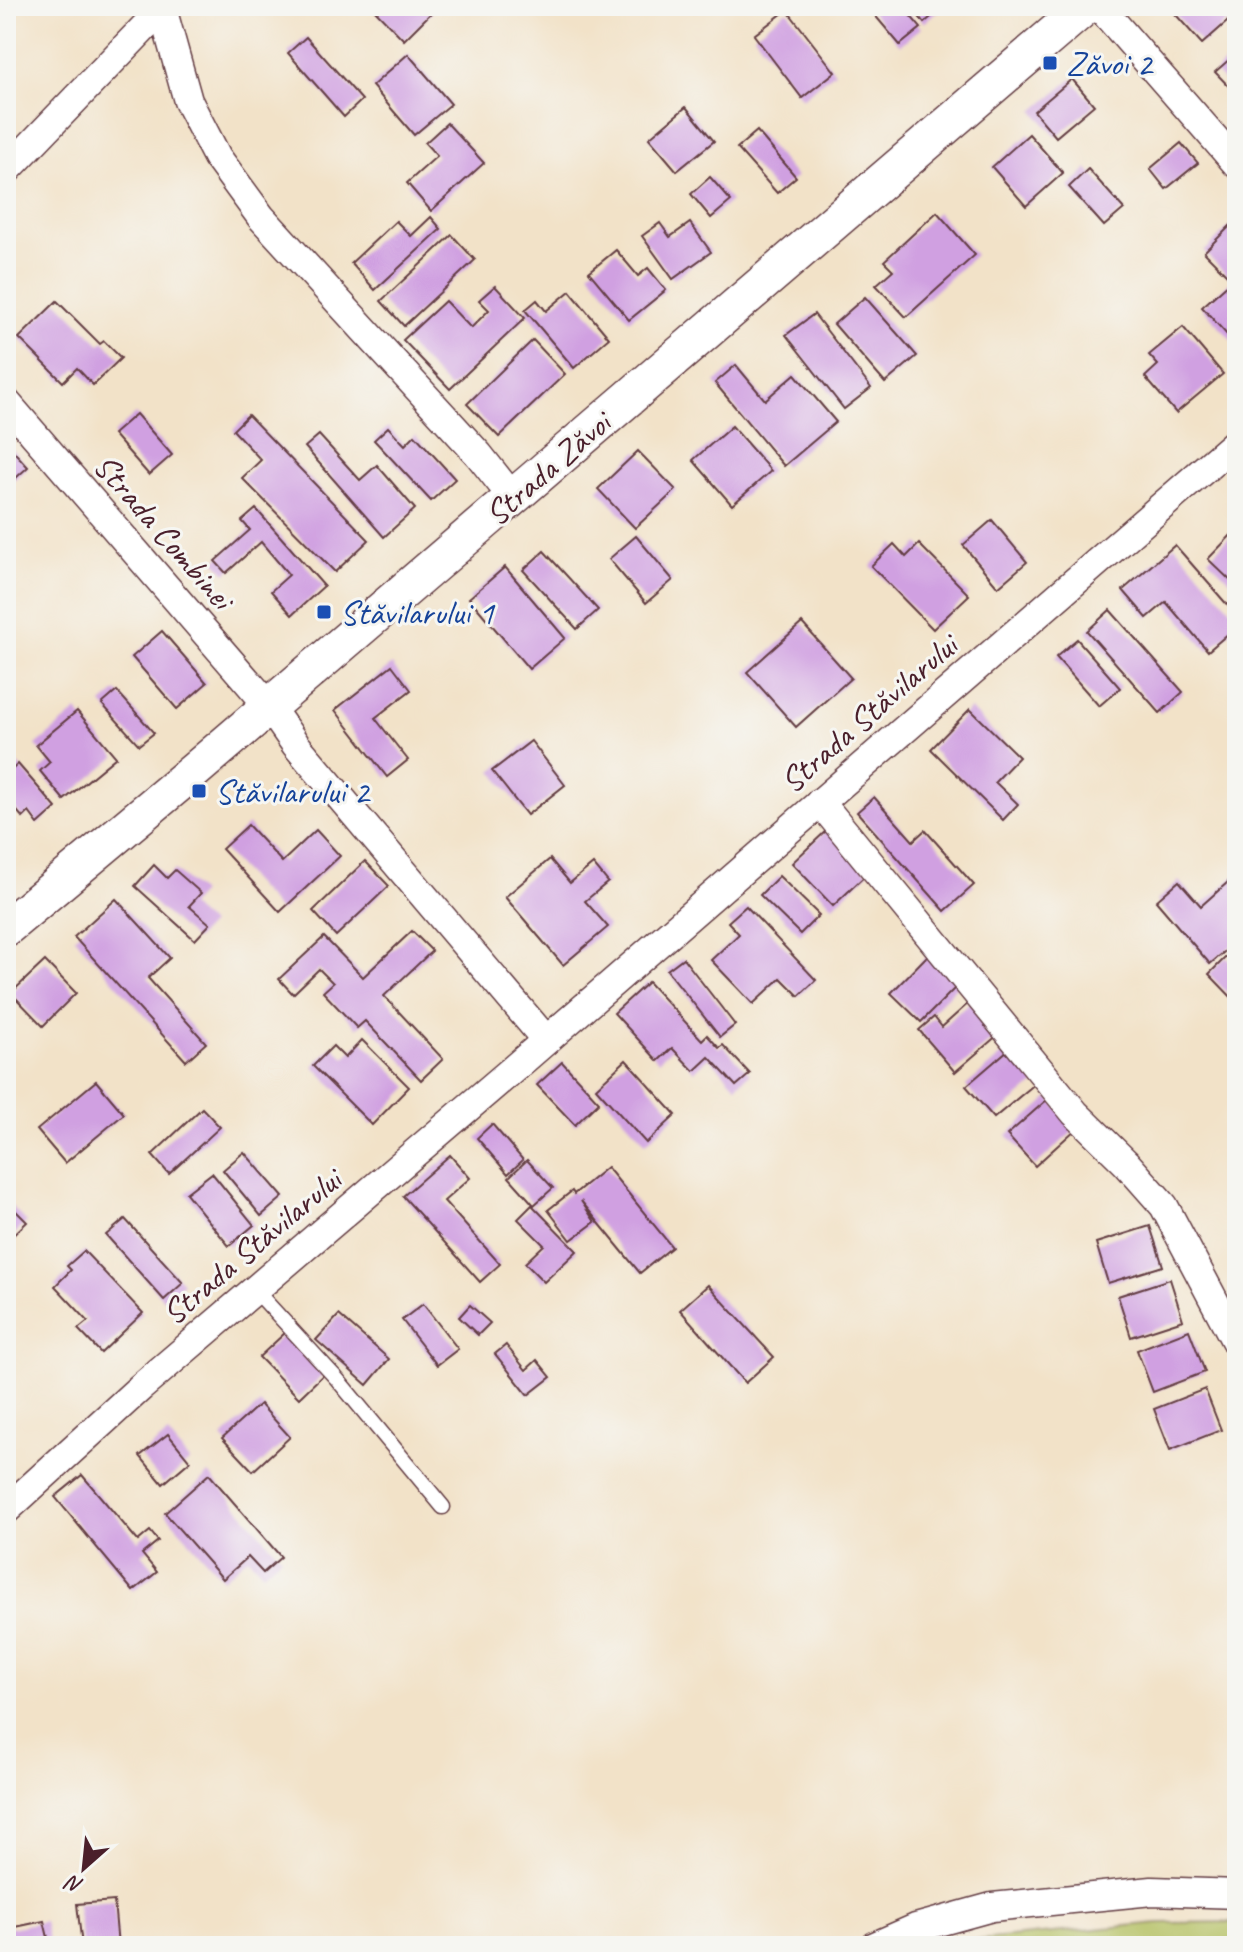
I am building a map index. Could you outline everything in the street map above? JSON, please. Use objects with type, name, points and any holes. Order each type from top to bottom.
[{"type":"street","name":"Strada Zăvoi","points":[[6,928],[1086,6]]},
{"type":"street","points":[[1099,6],[1237,164]]},
{"type":"street","points":[[164,7],[188,101],[217,157],[261,217],[479,455],[513,498]]},
{"type":"street","points":[[6,171],[164,7]]},
{"type":"street","name":"Strada Combinei","points":[[6,402],[268,705]]},
{"type":"street","name":"Strada Stăvilarului","points":[[6,1510],[141,1387],[1237,441]]},
{"type":"street","points":[[268,705],[296,745],[546,1040]]},
{"type":"street","points":[[820,802],[1075,1113],[1164,1206],[1237,1344]]},
{"type":"street","points":[[875,1946],[916,1928],[992,1907],[1152,1891],[1237,1894]]},
{"type":"lane","points":[[255,1290],[337,1379],[443,1507]]},
{"type":"green space","points":[[1237,1922],[1237,1946],[915,1946],[1158,1923]]},
{"type":"building","points":[[371,6],[432,6],[435,9],[404,40]]},
{"type":"building","points":[[867,6],[902,6],[921,28],[900,45]]},
{"type":"building","points":[[911,6],[944,6],[924,23]]},
{"type":"building","points":[[1168,6],[1237,6],[1237,13],[1202,44]]},
{"type":"building","points":[[787,10],[835,72],[802,98],[754,35]]},
{"type":"building","points":[[306,37],[362,100],[344,117],[288,53]]},
{"type":"building","points":[[408,54],[451,104],[414,135],[372,86]]},
{"type":"building","points":[[1232,57],[1237,62],[1237,95],[1215,72]]},
{"type":"building","points":[[1072,79],[1094,105],[1056,137],[1034,111]]},
{"type":"building","points":[[686,107],[714,141],[677,171],[649,138]]},
{"type":"building","points":[[447,123],[484,163],[431,211],[407,183],[437,156],[425,143]]},
{"type":"building","points":[[757,131],[796,177],[777,193],[737,148]]},
{"type":"building","points":[[1029,134],[1063,173],[1026,206],[992,167]]},
{"type":"building","points":[[1181,143],[1198,163],[1166,189],[1150,169]]},
{"type":"building","points":[[1088,169],[1124,209],[1104,226],[1069,187]]},
{"type":"building","points":[[710,177],[731,201],[711,218],[691,194]]},
{"type":"building","points":[[937,212],[975,255],[906,317],[876,285],[893,270],[884,261]]},
{"type":"building","points":[[431,217],[441,229],[375,290],[351,263],[396,221],[411,236]]},
{"type":"building","points":[[1237,219],[1237,285],[1204,252]]},
{"type":"building","points":[[660,223],[670,237],[690,223],[711,252],[673,279],[642,236]]},
{"type":"building","points":[[452,235],[475,260],[404,326],[381,301]]},
{"type":"building","points":[[616,250],[638,276],[648,268],[666,290],[629,320],[589,272]]},
{"type":"building","points":[[1230,282],[1237,290],[1237,346],[1202,307]]},
{"type":"building","points":[[495,286],[525,318],[450,389],[403,340],[445,301],[471,328],[489,310],[479,300]]},
{"type":"building","points":[[570,291],[609,338],[574,368],[525,310],[537,300],[546,311]]},
{"type":"building","points":[[865,297],[917,356],[885,383],[834,324]]},
{"type":"building","points":[[57,301],[100,344],[104,341],[121,358],[93,385],[77,368],[63,382],[19,338]]},
{"type":"building","points":[[814,314],[871,388],[844,409],[786,335]]},
{"type":"building","points":[[1183,327],[1223,374],[1176,413],[1145,377],[1158,365],[1149,355]]},
{"type":"building","points":[[533,340],[565,374],[499,437],[467,404]]},
{"type":"building","points":[[736,365],[765,400],[795,374],[836,422],[784,466],[715,383]]},
{"type":"building","points":[[136,414],[172,455],[149,475],[113,434]]},
{"type":"building","points":[[248,415],[369,540],[335,572],[242,478],[261,460],[233,430]]},
{"type":"building","points":[[732,426],[771,471],[732,505],[693,460]]},
{"type":"building","points":[[388,427],[405,445],[415,435],[455,479],[431,501],[374,440]]},
{"type":"building","points":[[319,435],[360,480],[377,465],[415,509],[384,537],[305,447]]},
{"type":"building","points":[[6,443],[28,467],[6,487]]},
{"type":"building","points":[[638,451],[676,490],[635,528],[598,489]]},
{"type":"building","points":[[256,509],[324,586],[292,615],[271,591],[289,575],[261,542],[226,573],[215,561],[250,530],[242,521]]},
{"type":"building","points":[[992,520],[1027,562],[998,587],[963,545]]},
{"type":"building","points":[[1237,529],[1237,587],[1208,559]]},
{"type":"building","points":[[636,536],[673,580],[646,603],[609,559]]},
{"type":"building","points":[[894,544],[906,557],[919,544],[969,595],[933,629],[871,566]]},
{"type":"building","points":[[1175,545],[1237,616],[1237,626],[1208,651],[1166,602],[1147,618],[1123,590]]},
{"type":"building","points":[[544,551],[598,610],[577,629],[523,570]]},
{"type":"building","points":[[505,567],[565,638],[529,669],[469,598]]},
{"type":"building","points":[[1110,610],[1183,692],[1160,713],[1087,631]]},
{"type":"building","points":[[802,623],[851,678],[796,727],[747,672]]},
{"type":"building","points":[[162,631],[207,683],[177,709],[132,657]]},
{"type":"building","points":[[1077,639],[1120,688],[1099,706],[1056,657]]},
{"type":"building","points":[[392,665],[411,690],[375,718],[408,760],[387,777],[335,710]]},
{"type":"building","points":[[117,691],[154,733],[139,745],[102,704]]},
{"type":"building","points":[[970,709],[1019,757],[995,782],[1018,804],[1003,820],[931,749]]},
{"type":"building","points":[[77,711],[116,757],[64,800],[40,771],[50,762],[36,745]]},
{"type":"building","points":[[531,741],[565,785],[527,815],[492,771]]},
{"type":"building","points":[[18,764],[56,808],[38,824],[29,812],[23,818],[6,798],[6,775]]},
{"type":"building","points":[[874,797],[913,841],[925,830],[974,885],[945,911],[857,812]]},
{"type":"building","points":[[248,825],[282,862],[316,830],[340,856],[280,912],[222,849]]},
{"type":"building","points":[[828,829],[868,873],[833,906],[792,863]]},
{"type":"building","points":[[550,859],[570,883],[593,864],[608,882],[585,901],[608,927],[563,965],[505,897]]},
{"type":"building","points":[[365,861],[389,886],[336,936],[313,911]]},
{"type":"building","points":[[154,865],[167,878],[175,870],[201,893],[189,906],[210,924],[195,940],[135,886]]},
{"type":"building","points":[[1237,874],[1237,941],[1210,964],[1156,901],[1179,881],[1201,906]]},
{"type":"building","points":[[779,876],[819,915],[800,934],[760,895]]},
{"type":"building","points":[[116,899],[170,958],[148,978],[206,1043],[186,1061],[74,937]]},
{"type":"building","points":[[746,906],[816,980],[799,996],[781,978],[753,1004],[711,960],[739,934],[728,922]]},
{"type":"building","points":[[412,931],[432,951],[384,996],[443,1059],[421,1080],[365,1021],[357,1028],[323,992],[333,983],[319,969],[293,994],[279,979],[324,937],[363,977]]},
{"type":"building","points":[[929,954],[959,984],[921,1022],[891,993]]},
{"type":"building","points":[[1226,957],[1237,968],[1237,1003],[1209,974]]},
{"type":"building","points":[[683,958],[735,1025],[720,1037],[667,970]]},
{"type":"building","points":[[45,961],[76,993],[43,1026],[11,993]]},
{"type":"building","points":[[648,982],[702,1040],[707,1035],[719,1048],[723,1045],[750,1074],[736,1086],[709,1057],[694,1071],[672,1048],[658,1061],[614,1013]]},
{"type":"building","points":[[971,1001],[999,1034],[955,1072],[919,1030],[934,1017],[942,1027]]},
{"type":"building","points":[[362,1040],[409,1087],[372,1125],[313,1066],[333,1046],[345,1058]]},
{"type":"building","points":[[1008,1050],[1036,1083],[994,1118],[966,1086]]},
{"type":"building","points":[[626,1060],[676,1115],[646,1143],[596,1088]]},
{"type":"building","points":[[562,1062],[599,1102],[575,1125],[537,1085]]},
{"type":"building","points":[[96,1081],[124,1114],[65,1163],[37,1130]]},
{"type":"building","points":[[1049,1098],[1076,1129],[1035,1166],[1007,1135]]},
{"type":"building","points":[[202,1108],[220,1127],[169,1174],[152,1155]]},
{"type":"building","points":[[492,1124],[523,1160],[508,1174],[477,1138]]},
{"type":"building","points":[[244,1152],[283,1197],[261,1216],[223,1170]]},
{"type":"building","points":[[450,1155],[470,1178],[444,1201],[500,1264],[480,1282],[403,1196]]},
{"type":"building","points":[[527,1160],[553,1188],[534,1205],[509,1177]]},
{"type":"building","points":[[607,1167],[672,1247],[640,1273],[581,1201],[595,1222],[571,1240],[548,1210]]},
{"type":"building","points":[[212,1173],[254,1225],[229,1246],[186,1193]]},
{"type":"building","points":[[6,1201],[27,1222],[6,1242]]},
{"type":"building","points":[[532,1205],[577,1251],[544,1282],[525,1263],[544,1245],[518,1219]]},
{"type":"building","points":[[125,1219],[183,1283],[164,1300],[106,1235]]},
{"type":"building","points":[[1150,1226],[1163,1266],[1108,1283],[1096,1243]]},
{"type":"building","points":[[84,1251],[143,1313],[101,1353],[78,1329],[88,1321],[55,1286],[71,1270],[67,1266]]},
{"type":"building","points":[[1170,1279],[1183,1320],[1131,1337],[1118,1296]]},
{"type":"building","points":[[708,1285],[774,1357],[745,1383],[680,1310]]},
{"type":"building","points":[[423,1304],[458,1349],[437,1365],[402,1320]]},
{"type":"building","points":[[470,1305],[490,1323],[478,1335],[459,1317]]},
{"type":"building","points":[[339,1315],[389,1359],[367,1385],[316,1340]]},
{"type":"building","points":[[1189,1330],[1205,1372],[1153,1392],[1137,1350]]},
{"type":"building","points":[[286,1332],[325,1373],[299,1398],[259,1357]]},
{"type":"building","points":[[506,1345],[526,1370],[537,1360],[551,1377],[528,1395],[495,1354]]},
{"type":"building","points":[[1205,1389],[1221,1430],[1170,1450],[1154,1409]]},
{"type":"building","points":[[260,1404],[290,1437],[253,1471],[222,1438]]},
{"type":"building","points":[[168,1434],[190,1461],[163,1484],[140,1456]]},
{"type":"building","points":[[209,1474],[281,1557],[263,1573],[248,1557],[223,1579],[165,1513]]},
{"type":"building","points":[[82,1475],[138,1541],[150,1531],[158,1541],[142,1554],[157,1572],[133,1591],[55,1497]]},
{"type":"building","points":[[114,1901],[118,1946],[82,1946],[77,1904]]},
{"type":"building","points":[[44,1921],[50,1946],[10,1946],[6,1929]]},
{"type":"place","name":"Zăvoi 2","points":[[1050,63]]},
{"type":"place","name":"Stăvilarului 1","points":[[324,612]]},
{"type":"place","name":"Stăvilarului 2","points":[[199,791]]}]
